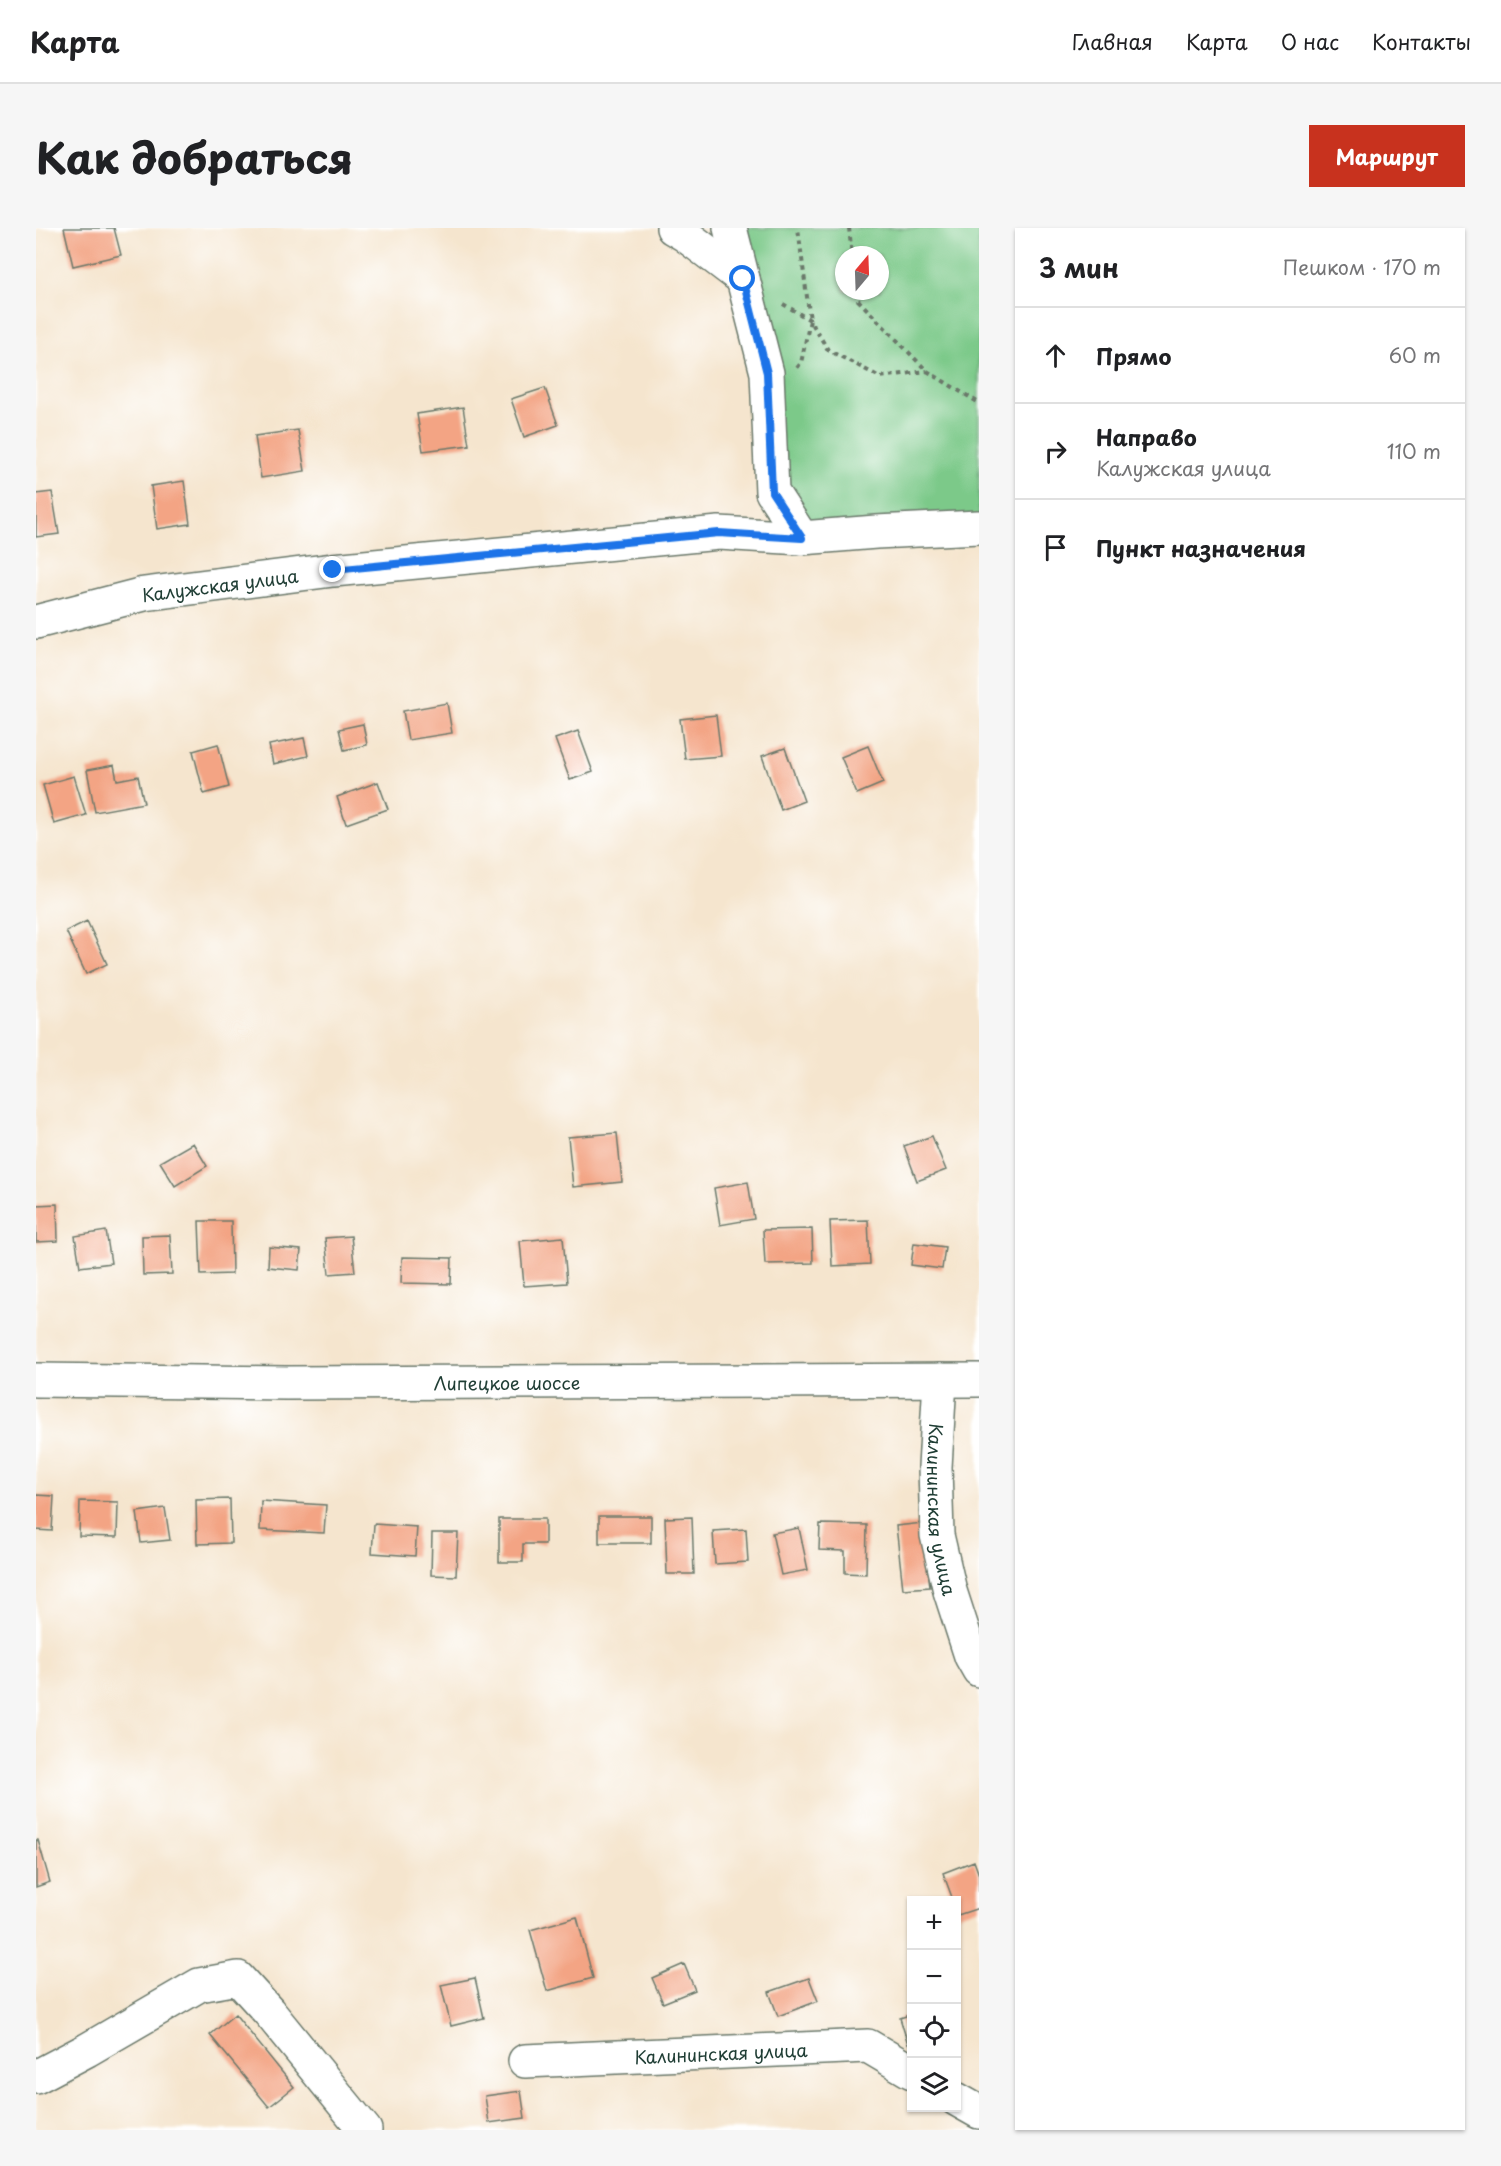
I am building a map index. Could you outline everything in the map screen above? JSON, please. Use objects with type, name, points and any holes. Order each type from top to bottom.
[{"type":"street","points":[[673,228],[743,279]]},
{"type":"street","points":[[730,228],[767,373],[772,492],[802,538]]},
{"type":"street","name":"Калужская улица","points":[[36,622],[144,594],[333,570],[719,533],[802,538],[979,527]]},
{"type":"street","name":"Липецкое шоссе","points":[[36,1380],[297,1383],[979,1380]]},
{"type":"street","name":"Калининская улица","points":[[940,1380],[935,1467],[937,1535],[950,1591],[971,1656],[979,1670]]},
{"type":"street","points":[[36,2077],[87,2050],[199,1984],[237,1978],[269,2012],[365,2130]]},
{"type":"street","name":"Калининская улица","points":[[525,2061],[868,2046],[907,2069]]},
{"type":"street","points":[[961,2101],[979,2112]]},
{"type":"path","points":[[768,409],[801,363],[810,321],[798,228]]},
{"type":"path","points":[[849,228],[851,246]]},
{"type":"path","points":[[743,279],[810,321],[828,350],[880,377],[927,370]]},
{"type":"path","points":[[858,300],[927,370],[979,403]]},
{"type":"green space","points":[[730,228],[979,228],[979,527],[802,538],[772,492]]},
{"type":"building","points":[[64,228],[114,228],[121,255],[73,266]]},
{"type":"building","points":[[545,388],[558,425],[524,437],[511,399]]},
{"type":"building","points":[[463,407],[469,445],[423,451],[417,414]]},
{"type":"building","points":[[298,430],[305,471],[261,478],[255,436]]},
{"type":"building","points":[[184,481],[190,524],[157,529],[151,486]]},
{"type":"building","points":[[52,492],[59,534],[36,537],[36,494]]},
{"type":"building","points":[[447,703],[452,733],[408,740],[403,711]]},
{"type":"building","points":[[716,715],[721,756],[685,759],[680,719]]},
{"type":"building","points":[[363,724],[367,745],[344,750],[339,729]]},
{"type":"building","points":[[578,731],[593,772],[570,780],[555,739]]},
{"type":"building","points":[[304,738],[308,756],[273,764],[269,745]]},
{"type":"building","points":[[218,744],[229,787],[204,794],[193,751]]},
{"type":"building","points":[[868,746],[883,783],[857,794],[841,757]]},
{"type":"building","points":[[785,748],[804,801],[781,810],[762,756]]},
{"type":"building","points":[[114,765],[117,780],[138,776],[144,803],[95,812],[87,770]]},
{"type":"building","points":[[74,776],[86,815],[54,824],[43,785]]},
{"type":"building","points":[[378,782],[388,809],[346,824],[337,797]]},
{"type":"building","points":[[87,921],[107,964],[86,974],[66,931]]},
{"type":"building","points":[[617,1133],[622,1182],[573,1187],[568,1137]]},
{"type":"building","points":[[932,1136],[946,1170],[917,1181],[904,1146]]},
{"type":"building","points":[[193,1143],[207,1166],[175,1186],[160,1162]]},
{"type":"building","points":[[748,1182],[754,1219],[720,1225],[714,1188]]},
{"type":"building","points":[[57,1204],[58,1241],[36,1242],[36,1205]]},
{"type":"building","points":[[868,1220],[870,1264],[832,1266],[830,1221]]},
{"type":"building","points":[[199,1221],[231,1221],[232,1274],[201,1275]]},
{"type":"building","points":[[812,1229],[813,1263],[765,1264],[763,1230]]},
{"type":"building","points":[[106,1231],[111,1263],[80,1267],[75,1236]]},
{"type":"building","points":[[170,1235],[172,1274],[143,1275],[142,1236]]},
{"type":"building","points":[[351,1236],[355,1272],[329,1274],[325,1238]]},
{"type":"building","points":[[563,1237],[567,1283],[524,1286],[520,1241]]},
{"type":"building","points":[[914,1243],[945,1247],[942,1269],[911,1265]]},
{"type":"building","points":[[269,1247],[301,1250],[299,1270],[268,1267]]},
{"type":"building","points":[[402,1257],[452,1258],[451,1284],[401,1283]]},
{"type":"building","points":[[36,1495],[54,1496],[52,1531],[36,1530]]},
{"type":"building","points":[[230,1499],[231,1543],[197,1544],[196,1500]]},
{"type":"building","points":[[80,1501],[118,1502],[117,1537],[79,1536]]},
{"type":"building","points":[[261,1501],[326,1505],[324,1533],[260,1530]]},
{"type":"building","points":[[165,1508],[170,1540],[141,1543],[137,1512]]},
{"type":"building","points":[[599,1516],[651,1516],[651,1543],[599,1543]]},
{"type":"building","points":[[692,1517],[694,1574],[667,1574],[665,1518]]},
{"type":"building","points":[[499,1519],[545,1519],[545,1544],[523,1544],[523,1562],[499,1562]]},
{"type":"building","points":[[923,1523],[930,1587],[903,1589],[896,1526]]},
{"type":"building","points":[[374,1524],[417,1527],[415,1556],[372,1553]]},
{"type":"building","points":[[820,1524],[867,1525],[866,1574],[845,1573],[845,1551],[819,1550]]},
{"type":"building","points":[[799,1528],[808,1570],[781,1575],[772,1533]]},
{"type":"building","points":[[746,1529],[748,1562],[715,1564],[713,1531]]},
{"type":"building","points":[[432,1533],[458,1533],[456,1576],[431,1575]]},
{"type":"building","points":[[36,1840],[38,1840],[50,1882],[36,1887]]},
{"type":"building","points":[[974,1861],[979,1875],[979,1908],[961,1914],[961,1896],[952,1896],[943,1873]]},
{"type":"building","points":[[577,1917],[593,1978],[547,1991],[530,1930]]},
{"type":"building","points":[[684,1964],[695,1990],[663,2003],[652,1978]]},
{"type":"building","points":[[475,1978],[484,2018],[451,2026],[441,1985]]},
{"type":"building","points":[[809,1978],[818,2001],[778,2016],[769,1992]]},
{"type":"building","points":[[235,2014],[294,2087],[269,2107],[210,2035]]},
{"type":"building","points":[[907,2016],[907,2041],[900,2018]]},
{"type":"building","points":[[521,2091],[525,2118],[489,2123],[485,2096]]},
{"type":"route","points":[[333,570],[719,533],[802,538],[772,492],[767,373],[743,279]]}]
